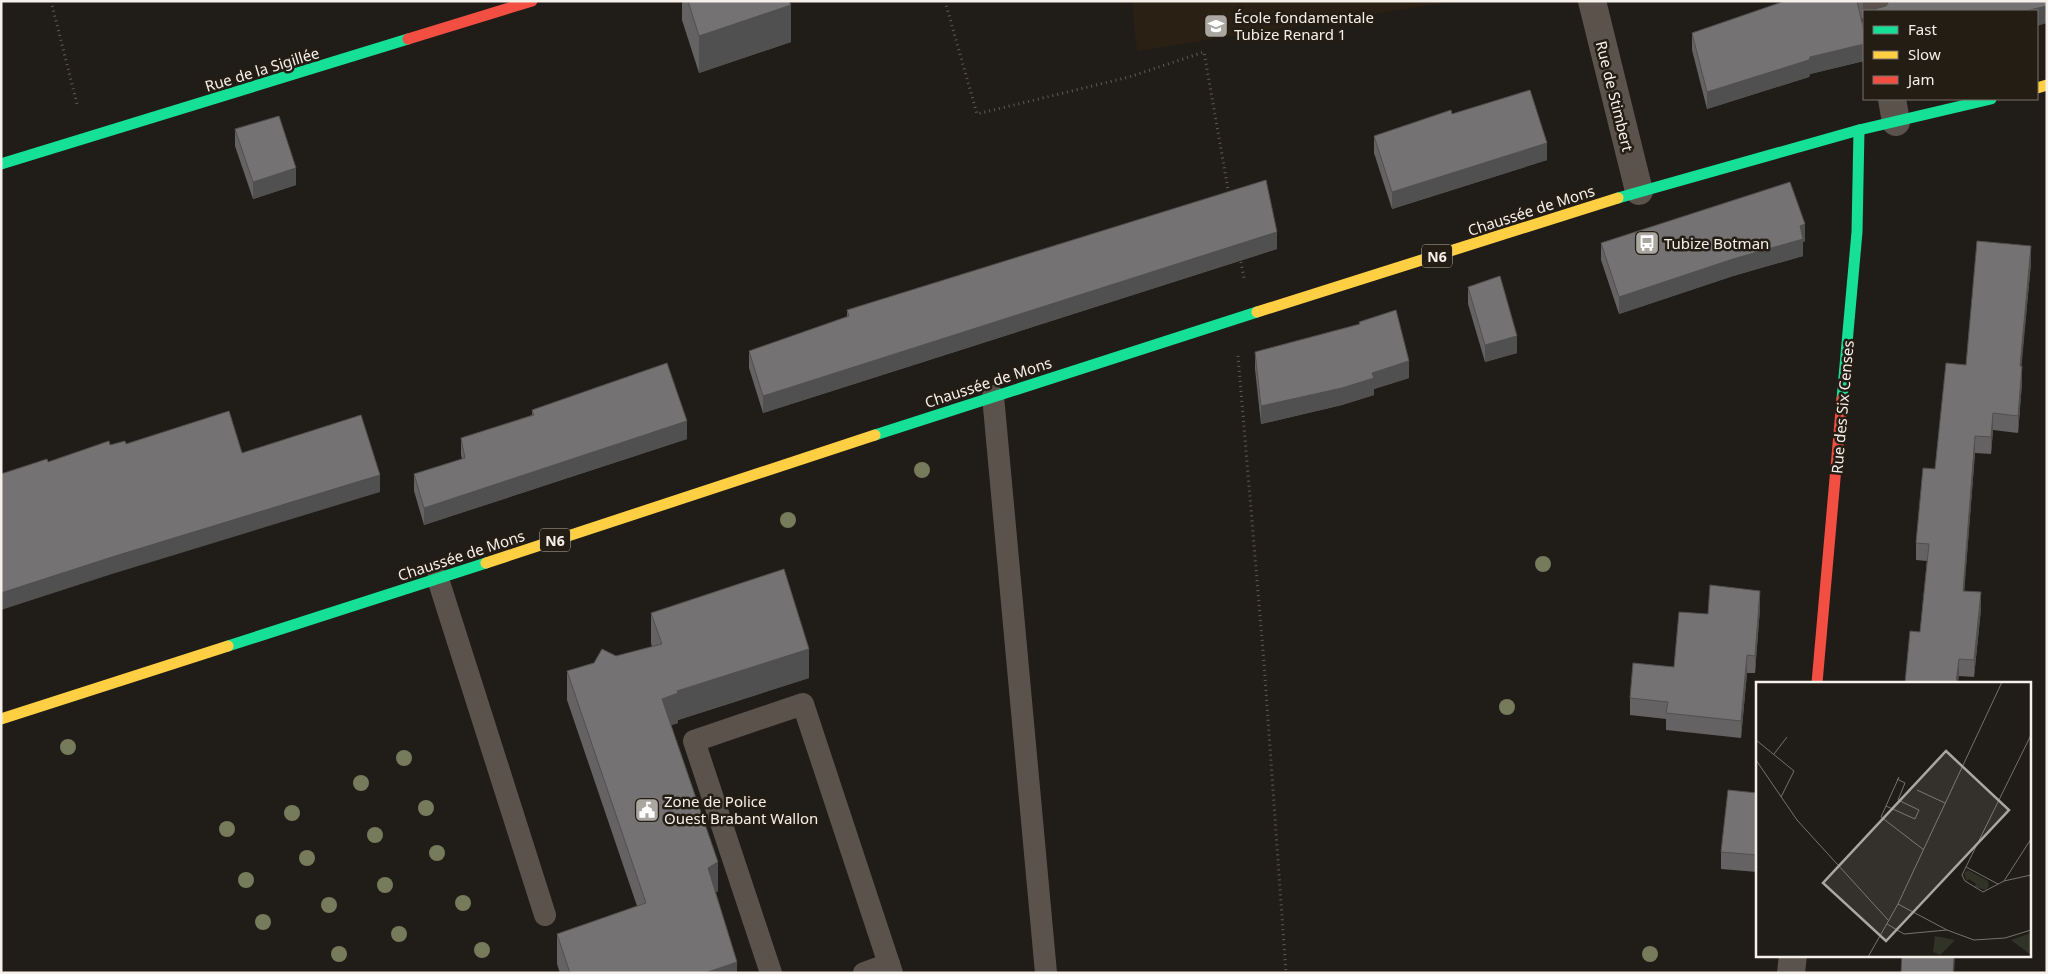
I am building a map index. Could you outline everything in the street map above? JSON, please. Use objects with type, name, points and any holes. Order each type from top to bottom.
[{"type":"main road","name":"Rue de la Sigillée","points":[[1,164],[532,1]]},
{"type":"main road","name":"Chaussée de Mons","points":[[1,719],[438,579],[993,396],[1639,191],[1859,130],[1894,110],[1982,100]]},
{"type":"main road","name":"Rue des Six Censes","points":[[1817,682],[1857,232],[1859,130]]},
{"type":"street","name":"Rue de Stimbert","points":[[1592,1],[1639,191]]},
{"type":"street","points":[[1791,973],[1793,956]]},
{"type":"lane","points":[[993,396],[1046,973]]},
{"type":"lane","points":[[438,579],[545,915]]},
{"type":"lane","points":[[771,973],[694,741],[803,704],[890,969],[864,973]]},
{"type":"path","points":[[51,1],[85,139]]},
{"type":"path","points":[[945,1],[977,114],[1128,77],[1204,52],[1231,203]]},
{"type":"path","points":[[1239,250],[1252,315]]},
{"type":"path","points":[[1235,320],[1264,654],[1286,973]]},
{"type":"shaded area","name":"École fondamentale Tubize Renard 1","points":[[1132,1],[1456,1],[1137,51]]},
{"type":"building","points":[[688,1],[789,1],[791,5],[699,36]]},
{"type":"building","points":[[1785,1],[1857,1],[1863,27],[1863,44],[1810,57],[1809,60],[1707,92],[1692,33]]},
{"type":"building","points":[[1889,1],[2047,1],[2047,6],[2029,10],[1874,9],[1886,6]]},
{"type":"building","points":[[1530,90],[1547,143],[1392,192],[1374,136],[1451,110],[1452,114]]},
{"type":"building","points":[[279,116],[296,168],[253,182],[235,129]]},
{"type":"building","points":[[1266,180],[1277,232],[763,396],[749,351],[849,316],[847,310]]},
{"type":"building","points":[[1790,182],[1805,224],[1800,226],[1803,239],[1733,259],[1619,297],[1601,243]]},
{"type":"building","points":[[1977,241],[2031,246],[2020,366],[2022,366],[2018,416],[1993,413],[1991,437],[1975,436],[1963,591],[1981,592],[1974,660],[1959,659],[1956,682],[1905,682],[1910,631],[1920,632],[1929,544],[1916,543],[1923,468],[1935,469],[1946,363],[1966,365]]},
{"type":"building","points":[[1500,276],[1517,336],[1485,345],[1468,287]]},
{"type":"building","points":[[1396,310],[1409,361],[1372,373],[1374,378],[1342,388],[1261,406],[1255,352],[1360,324],[1359,322]]},
{"type":"building","points":[[667,363],[687,421],[424,508],[414,474],[465,458],[461,438],[534,415],[532,410]]},
{"type":"building","points":[[229,411],[242,453],[361,415],[380,475],[1,593],[1,474],[47,459],[48,462],[109,441],[110,445],[125,441],[126,444]]},
{"type":"building","name":"Zone de Police Ouest Brabant Wallon","points":[[784,569],[809,649],[677,691],[678,693],[662,699],[718,862],[708,868],[737,962],[705,973],[570,973],[557,934],[646,903],[567,671],[594,663],[602,649],[616,656],[662,644],[651,613]]},
{"type":"building","points":[[1710,585],[1760,591],[1755,656],[1747,655],[1741,721],[1666,713],[1668,702],[1630,698],[1633,663],[1674,667],[1679,612],[1708,614]]},
{"type":"building","points":[[1728,790],[1756,793],[1756,855],[1721,852]]},
{"type":"building","points":[[1902,956],[1954,956],[1953,973],[1901,973]]},
{"type":"traffic: fast","points":[[1,164],[408,39]]},
{"type":"traffic: fast","points":[[1618,198],[1859,130],[1987,100]]},
{"type":"traffic: fast","points":[[1842,399],[1857,232],[1859,130]]},
{"type":"traffic: fast","points":[[875,435],[1257,312]]},
{"type":"traffic: fast","points":[[228,646],[486,563]]},
{"type":"traffic: slow","points":[[2038,88],[2047,85]]},
{"type":"traffic: slow","points":[[1257,312],[1618,198]]},
{"type":"traffic: slow","points":[[486,563],[875,435]]},
{"type":"traffic: slow","points":[[1,719],[228,646]]},
{"type":"traffic: jam","points":[[408,39],[532,1]]},
{"type":"traffic: jam","points":[[1817,682],[1842,399]]},
{"type":"place","name":"École fondamentale Tubize Renard 1","points":[[1216,26]]},
{"type":"place","name":"Tubize Botman","points":[[1647,243]]},
{"type":"place","name":"Zone de Police Ouest Brabant Wallon","points":[[647,810]]}]
